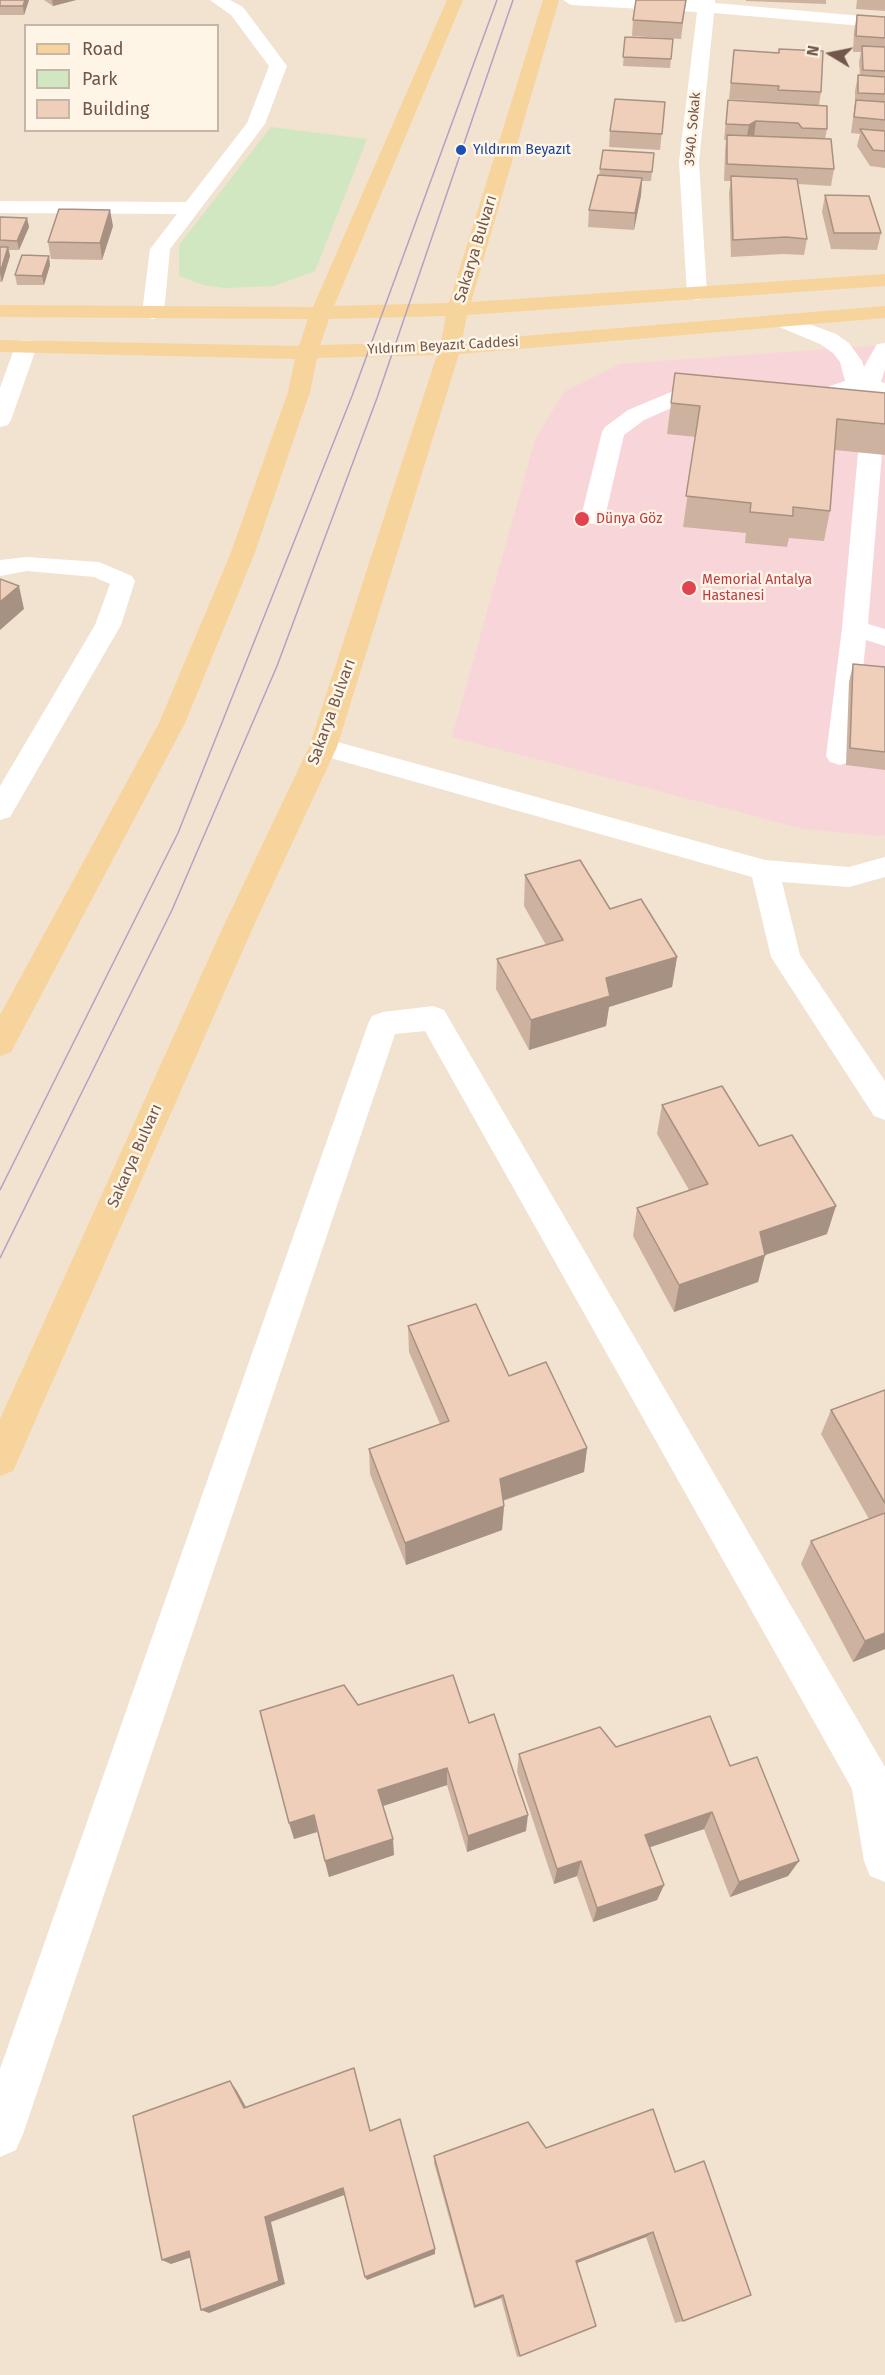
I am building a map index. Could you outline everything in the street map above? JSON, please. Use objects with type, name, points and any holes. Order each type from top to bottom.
[{"type":"main road","points":[[0,1044],[172,723],[242,555],[299,392],[307,353],[321,313],[455,0]]},
{"type":"main road","name":"Sakarya Bulvarı","points":[[0,1459],[239,925],[323,747],[450,348],[458,309],[551,0]]},
{"type":"main road","points":[[0,311],[321,313],[458,309],[885,280]]},
{"type":"main road","name":"Yıldırım Beyazıt Caddesi","points":[[0,346],[307,353],[450,348],[885,312]]},
{"type":"street","points":[[153,313],[160,249],[256,124],[278,66],[237,11],[218,0]]},
{"type":"street","points":[[572,0],[706,3],[885,23]]},
{"type":"street","name":"3940. Sokak","points":[[697,294],[689,162],[706,3]]},
{"type":"street","points":[[0,207],[192,208]]},
{"type":"street","points":[[784,321],[828,339],[841,348],[851,361],[846,394],[861,418],[880,418]]},
{"type":"street","points":[[0,420],[26,346]]},
{"type":"street","points":[[846,394],[875,366],[885,349]]},
{"type":"street","points":[[593,517],[613,432],[636,415],[679,397],[732,397]]},
{"type":"street","points":[[840,756],[855,628],[870,453]]},
{"type":"street","points":[[0,568],[27,564],[99,570],[123,581],[108,625],[0,810]]},
{"type":"street","points":[[855,628],[885,638]]},
{"type":"street","points":[[323,747],[765,870],[849,877],[885,867]]},
{"type":"street","points":[[765,870],[786,957],[885,1107]]},
{"type":"street","points":[[0,2134],[383,1024],[433,1018],[879,1781],[885,1862]]},
{"type":"shaded area","points":[[0,0],[885,0],[885,2375],[0,2375]]},
{"type":"shaded area","name":"Memorial Antalya Hastanesi","points":[[885,345],[885,835],[804,829],[452,737],[535,440],[564,392],[620,364]]},
{"type":"green space","points":[[271,127],[367,139],[315,271],[274,286],[224,288],[203,285],[179,276],[179,245]]},
{"type":"building","points":[[0,0],[25,0],[23,6],[0,6]]},
{"type":"building","points":[[636,0],[686,0],[682,23],[633,20]]},
{"type":"building","points":[[857,15],[885,17],[885,38],[856,36]]},
{"type":"building","points":[[625,37],[673,39],[671,59],[623,57]]},
{"type":"building","points":[[862,46],[885,47],[885,71],[863,70]]},
{"type":"building","points":[[779,49],[823,51],[821,92],[778,90],[779,86],[731,83],[734,50],[779,53]]},
{"type":"building","points":[[858,75],[885,77],[885,94],[858,93]]},
{"type":"building","points":[[615,99],[665,102],[662,134],[610,131]]},
{"type":"building","points":[[728,100],[827,106],[827,129],[802,128],[798,123],[756,121],[749,125],[726,124]]},
{"type":"building","points":[[856,100],[885,102],[885,120],[854,117]]},
{"type":"building","points":[[860,129],[885,131],[885,151],[873,150]]},
{"type":"building","points":[[727,135],[831,139],[834,169],[727,164]]},
{"type":"building","points":[[603,150],[654,153],[652,172],[600,169]]},
{"type":"building","points":[[598,175],[642,178],[635,213],[589,210]]},
{"type":"building","points":[[731,176],[797,179],[807,239],[786,237],[733,240]]},
{"type":"building","points":[[825,195],[869,196],[881,233],[834,233]]},
{"type":"building","points":[[59,209],[110,210],[100,243],[48,242]]},
{"type":"building","points":[[0,217],[27,218],[17,241],[0,240]]},
{"type":"building","points":[[0,247],[8,247],[0,273]]},
{"type":"building","points":[[22,255],[49,256],[42,276],[15,275]]},
{"type":"building","points":[[675,373],[885,393],[885,424],[837,419],[830,511],[793,507],[793,516],[750,512],[751,503],[686,496],[700,406],[671,403]]},
{"type":"building","points":[[0,579],[19,586],[0,602]]},
{"type":"building","points":[[853,664],[885,667],[885,752],[850,748]]},
{"type":"building","points":[[580,860],[610,909],[641,899],[677,957],[606,978],[610,996],[531,1020],[497,959],[563,940],[525,875]]},
{"type":"building","points":[[722,1086],[759,1146],[792,1135],[836,1206],[760,1232],[765,1255],[679,1285],[637,1208],[708,1184],[662,1105]]},
{"type":"building","points":[[476,1304],[509,1376],[546,1362],[587,1448],[500,1479],[504,1506],[405,1543],[369,1449],[449,1421],[408,1326]]},
{"type":"building","points":[[885,1390],[885,1503],[831,1410]]},
{"type":"building","points":[[885,1513],[885,1633],[865,1641],[811,1541]]},
{"type":"building","points":[[453,1675],[469,1723],[494,1714],[528,1815],[468,1836],[447,1768],[378,1790],[393,1839],[325,1861],[314,1815],[289,1823],[260,1711],[344,1685],[358,1705]]},
{"type":"building","points":[[710,1716],[730,1766],[757,1757],[799,1861],[739,1882],[712,1812],[645,1835],[664,1885],[597,1908],[581,1861],[557,1869],[519,1754],[600,1727],[616,1747]]},
{"type":"building","points":[[354,2068],[370,2131],[400,2119],[435,2249],[365,2277],[343,2188],[265,2217],[279,2281],[201,2310],[189,2251],[162,2260],[133,2116],[230,2081],[244,2108]]},
{"type":"building","points":[[653,2109],[675,2172],[704,2161],[751,2295],[683,2321],[653,2232],[576,2261],[596,2326],[520,2356],[503,2295],[475,2306],[434,2156],[528,2122],[546,2148]]},
{"type":"tram line","points":[[0,1190],[178,833],[352,396],[497,0]]},
{"type":"tram line","points":[[0,1258],[172,910],[277,666],[377,398],[513,0]]},
{"type":"place","name":"Yıldırım Beyazıt","points":[[461,150]]},
{"type":"place","name":"Dünya Göz","points":[[582,519]]},
{"type":"place","name":"Memorial Antalya Hastanesi","points":[[689,588]]}]
